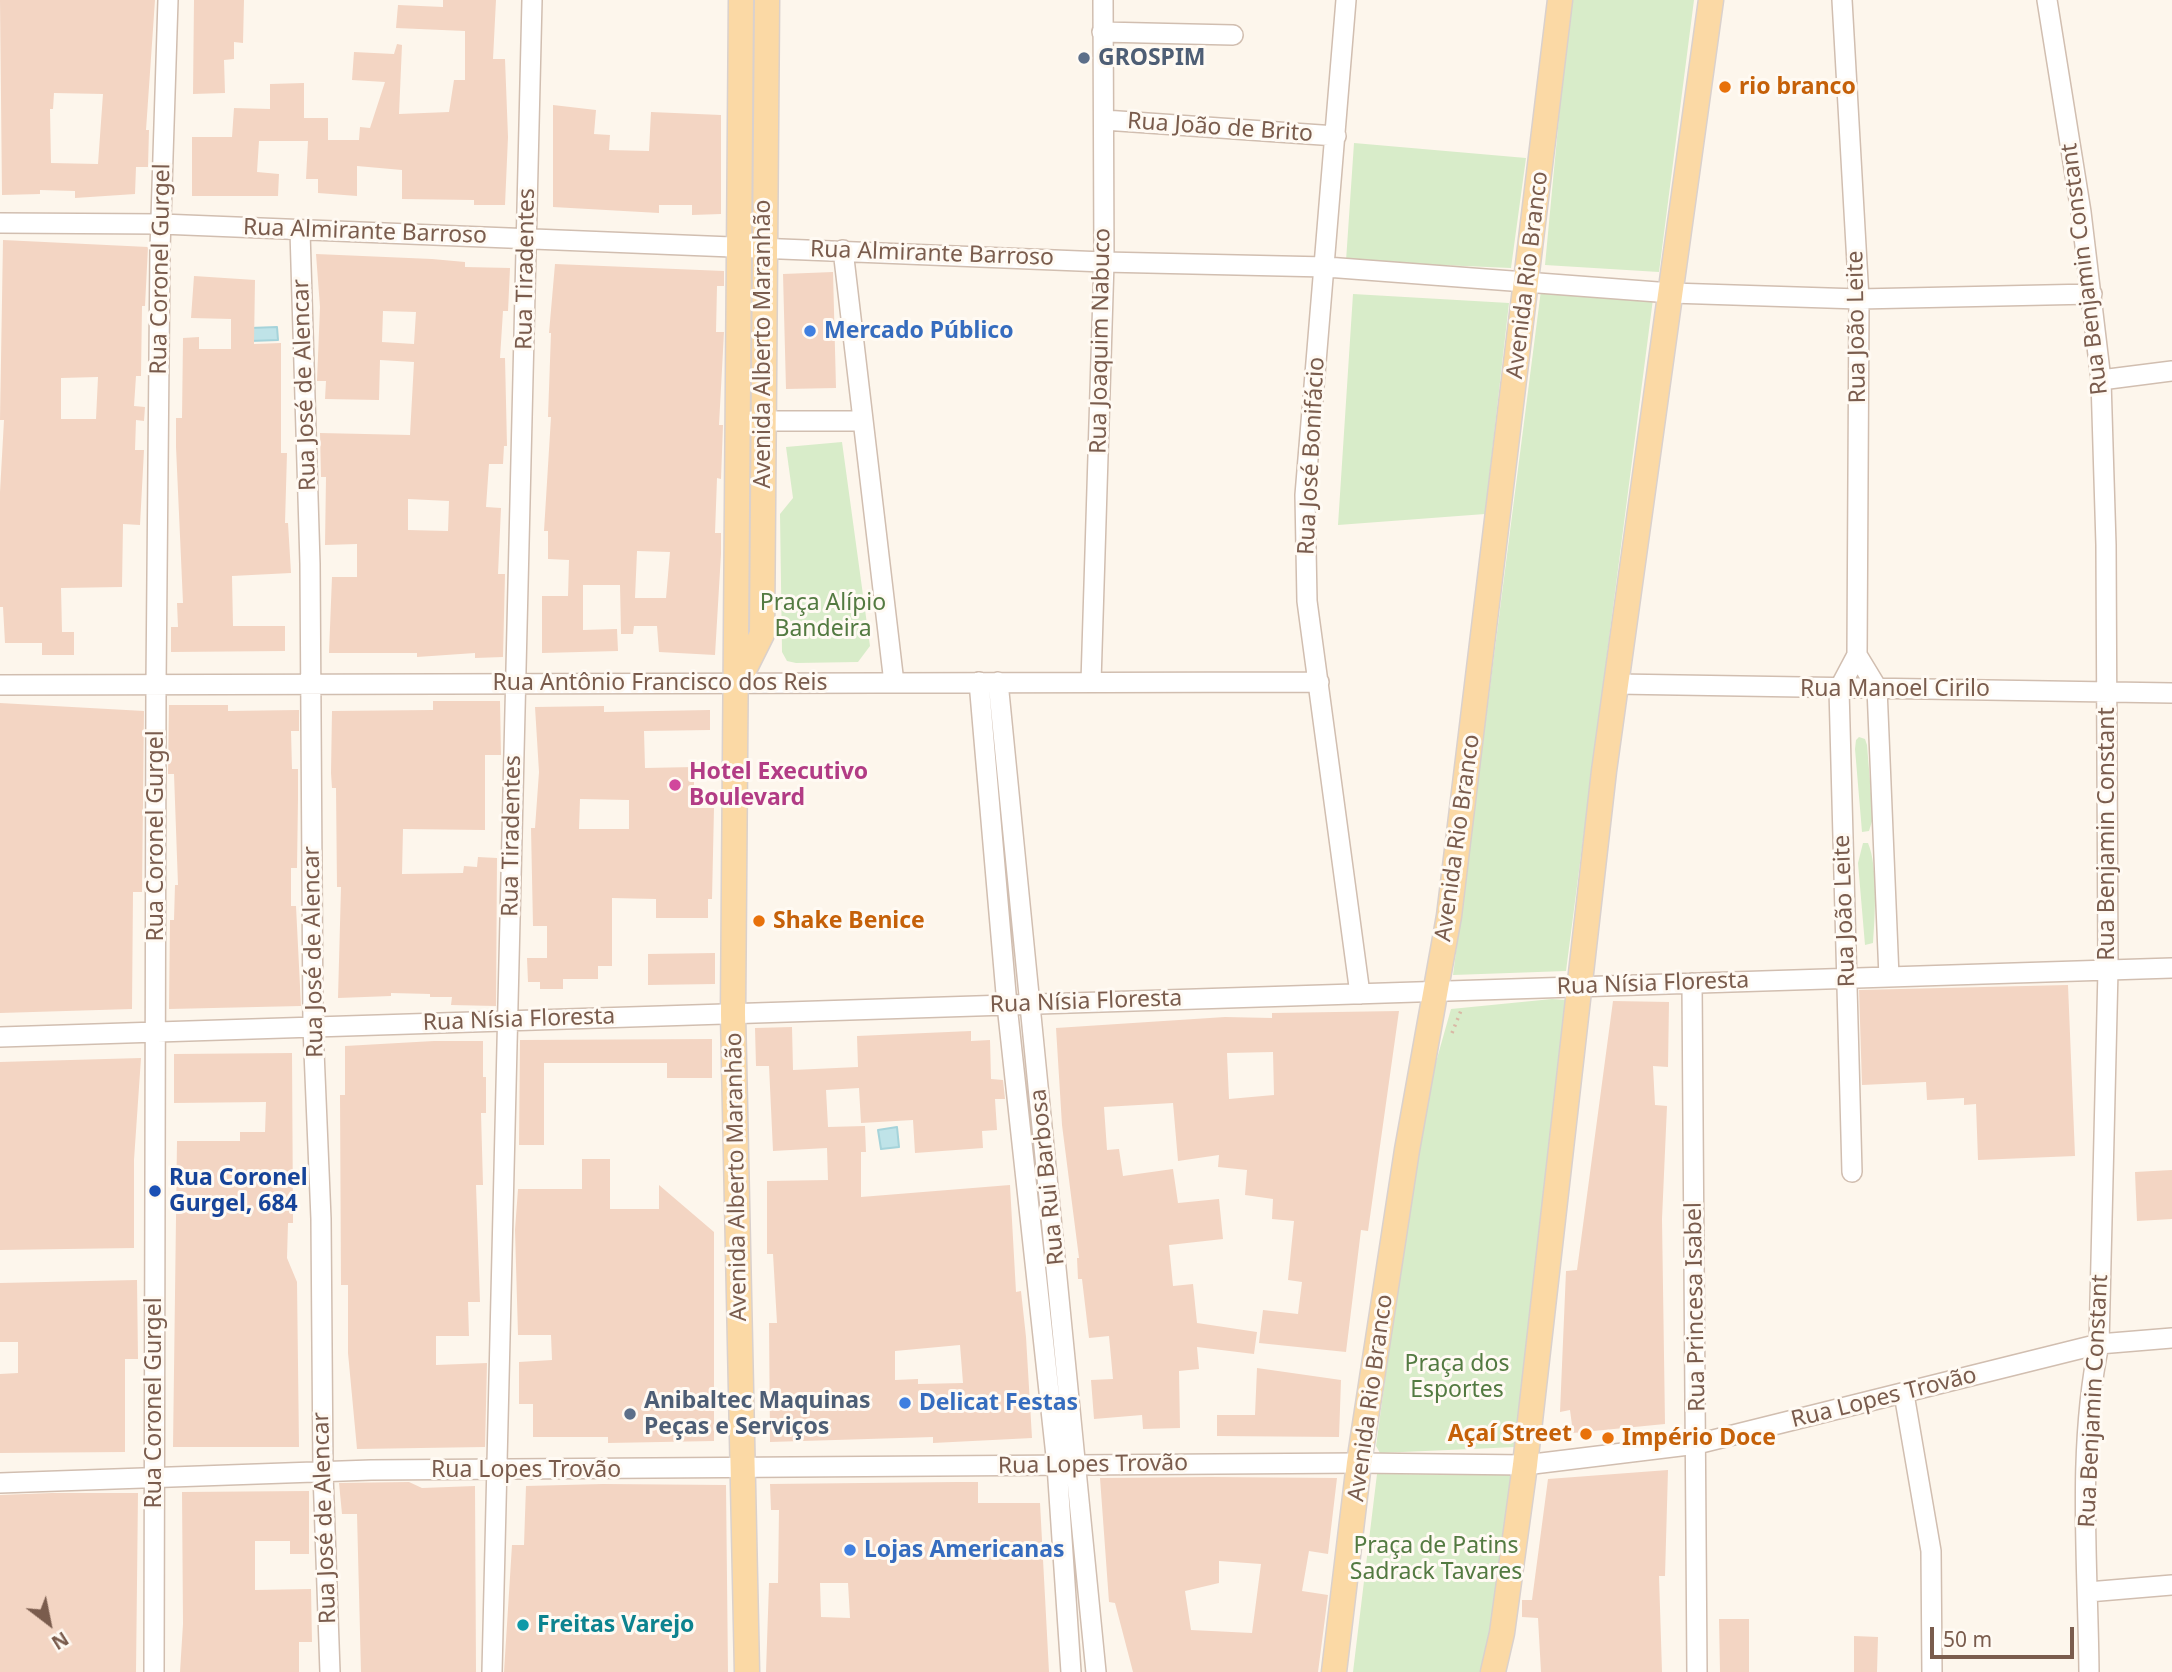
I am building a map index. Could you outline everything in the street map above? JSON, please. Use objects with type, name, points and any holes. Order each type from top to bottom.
[{"type":"main road","name":"Avenida Alberto Maranhão","points":[[741,0],[751,247],[750,421],[762,634],[738,683],[733,1014],[747,1672]]},
{"type":"main road","name":"Avenida Alberto Maranhão","points":[[751,247],[767,0]]},
{"type":"main road","name":"Avenida Rio Branco","points":[[1334,1672],[1359,1463],[1407,1150],[1461,833],[1560,0]]},
{"type":"main road","points":[[1493,1672],[1502,1633],[1525,1465],[1581,987],[1590,888],[1711,0]]},
{"type":"street","name":"Rua Coronel Gurgel","points":[[155,1672],[153,1479],[156,684],[161,224],[168,0]]},
{"type":"street","name":"Rua Tiradentes","points":[[492,1672],[532,0]]},
{"type":"street","name":"Rua Joaquim Nabuco","points":[[1091,682],[1104,262],[1103,0]]},
{"type":"street","name":"Rua José Bonifácio","points":[[1346,0],[1326,267],[1305,495],[1307,601],[1360,994]]},
{"type":"street","name":"Rua João Leite","points":[[1842,0],[1859,299],[1857,655],[1839,689],[1852,1172]]},
{"type":"street","name":"Rua Benjamin Constant","points":[[2047,0],[2092,293],[2101,380],[2108,970],[2099,1344],[2091,1381],[2087,1459],[2089,1672]]},
{"type":"street","points":[[1102,32],[1233,35]]},
{"type":"street","name":"Rua João de Brito","points":[[1104,120],[1336,136]]},
{"type":"street","name":"Rua Almirante Barroso","points":[[0,223],[161,224],[1104,262],[1326,267],[1671,293],[1859,299],[2092,293]]},
{"type":"street","name":"Rua José de Alencar","points":[[300,231],[312,684],[313,1027],[321,1219],[323,1473],[330,1672]]},
{"type":"street","points":[[843,250],[894,682]]},
{"type":"street","points":[[2101,380],[2172,371]]},
{"type":"street","points":[[750,421],[862,421]]},
{"type":"street","name":"Rua João Leite","points":[[1857,655],[1877,688],[1889,977]]},
{"type":"street","name":"Rua Rui Barbosa","points":[[989,682],[1012,826],[1096,1672]]},
{"type":"street","name":"Rua Rui Barbosa","points":[[989,682],[992,827],[1007,1005],[1057,1465],[1071,1672]]},
{"type":"street","name":"Rua Antônio Francisco dos Reis","points":[[0,685],[1319,682]]},
{"type":"street","name":"Rua Manoel Cirilo","points":[[1617,684],[2172,693]]},
{"type":"street","points":[[992,827],[1012,826]]},
{"type":"street","name":"Rua Nísia Floresta","points":[[0,1037],[2172,968]]},
{"type":"street","name":"Rua Princesa Isabel","points":[[1692,983],[1697,1672]]},
{"type":"street","points":[[1022,1138],[1043,1136]]},
{"type":"street","points":[[1037,1272],[1058,1271]]},
{"type":"street","name":"Rua Lopes Trovão","points":[[0,1483],[497,1470],[1077,1464],[1525,1465],[1697,1444],[2099,1344],[2172,1338]]},
{"type":"street","points":[[1904,1394],[1930,1540],[1932,1672]]},
{"type":"street","points":[[2088,1592],[2172,1585]]},
{"type":"green space","points":[[1570,0],[1694,0],[1659,272],[1545,265]]},
{"type":"green space","points":[[1354,143],[1526,158],[1511,268],[1346,261]]},
{"type":"green space","points":[[1541,290],[1653,299],[1566,971],[1453,975]]},
{"type":"green space","points":[[1353,294],[1509,303],[1485,514],[1338,525]]},
{"type":"green space","name":"Praça Alípio Bandeira","points":[[842,442],[870,646],[858,662],[787,661],[782,652],[780,514],[793,498],[786,447]]},
{"type":"green space","points":[[1859,737],[1865,739],[1867,745],[1873,818],[1869,831],[1862,832],[1855,749]]},
{"type":"green space","points":[[1863,843],[1868,843],[1871,853],[1875,892],[1873,943],[1865,945],[1858,863]]},
{"type":"green space","name":"Praça dos Esportes","points":[[1552,999],[1567,1000],[1516,1447],[1380,1453],[1376,1446],[1421,1115],[1451,1009]]},
{"type":"green space","name":"Praça de Patins Sadrack Tavares","points":[[1377,1474],[1514,1475],[1485,1672],[1353,1672]]},
{"type":"water","points":[[277,327],[278,340],[250,341],[250,328]]},
{"type":"water","points":[[897,1127],[899,1147],[881,1149],[878,1130]]},
{"type":"building","points":[[0,0],[155,0],[146,130],[149,130],[148,167],[136,167],[135,194],[75,198],[75,191],[40,190],[40,194],[2,195]],"holes":[[[54,93],[103,94],[98,164],[51,163],[50,109],[53,109]]]},
{"type":"building","points":[[194,0],[244,0],[243,43],[234,42],[234,59],[224,60],[225,93],[193,94]]},
{"type":"building","points":[[443,0],[496,0],[493,59],[505,59],[508,137],[505,205],[474,205],[474,200],[402,199],[402,170],[357,166],[357,196],[318,193],[318,179],[306,179],[308,141],[259,141],[257,172],[279,174],[278,196],[192,196],[192,137],[232,137],[234,108],[270,109],[270,84],[304,83],[304,118],[328,118],[328,140],[359,140],[360,127],[370,128],[385,82],[352,80],[354,52],[394,54],[397,44],[402,45],[399,114],[449,112],[454,80],[465,80],[465,31],[396,28],[398,5],[443,7]]},
{"type":"building","points":[[553,105],[596,110],[594,134],[610,135],[609,150],[649,151],[651,112],[721,115],[721,214],[692,215],[692,205],[659,205],[659,213],[553,207]]},
{"type":"building","points":[[3,240],[148,247],[145,306],[142,306],[141,376],[136,376],[134,406],[145,407],[144,421],[136,420],[135,450],[144,450],[140,525],[123,524],[122,587],[61,588],[62,632],[74,632],[74,655],[42,655],[42,643],[5,643],[3,607],[0,607],[0,492],[4,420],[0,420]],"holes":[[[98,377],[96,419],[61,419],[61,378]]]},
{"type":"building","points":[[316,254],[432,259],[465,262],[465,267],[510,268],[508,311],[503,311],[500,358],[505,358],[507,446],[504,446],[503,464],[489,464],[486,507],[501,508],[498,574],[505,574],[503,657],[475,658],[475,653],[417,657],[417,653],[329,653],[332,577],[357,577],[357,544],[325,545],[326,477],[321,477],[320,433],[410,435],[414,362],[380,360],[379,400],[325,399],[326,381],[317,381],[320,307]],"holes":[[[383,311],[416,312],[414,344],[382,342]],[[408,499],[449,501],[448,531],[408,530]]]},
{"type":"building","points":[[555,264],[724,271],[724,286],[717,286],[716,332],[724,332],[719,425],[723,425],[721,479],[717,478],[715,533],[721,533],[721,554],[715,655],[659,652],[657,626],[634,626],[633,634],[621,634],[620,585],[583,585],[583,630],[617,629],[618,651],[542,653],[542,596],[568,596],[569,560],[548,559],[548,531],[544,531],[551,417],[548,417],[549,333]],"holes":[[[637,551],[670,552],[666,598],[635,598]]]},
{"type":"building","name":"Mercado Público","points":[[833,272],[836,388],[786,389],[783,274]]},
{"type":"building","points":[[194,276],[255,280],[254,344],[281,343],[281,453],[287,453],[285,523],[288,523],[291,573],[232,576],[233,626],[285,626],[285,651],[171,652],[171,627],[178,627],[177,603],[183,603],[176,418],[182,418],[183,338],[199,337],[199,349],[231,349],[231,319],[191,318]]},
{"type":"building","points":[[433,701],[500,701],[501,755],[485,755],[485,830],[403,829],[402,874],[463,873],[464,866],[477,867],[478,857],[497,858],[496,1006],[451,1005],[452,997],[430,997],[430,994],[391,993],[391,996],[338,998],[341,887],[337,887],[336,788],[332,788],[331,773],[332,711],[433,710]]},
{"type":"building","points":[[0,703],[144,711],[142,892],[133,892],[132,1009],[0,1013]]},
{"type":"building","points":[[169,705],[228,705],[228,711],[299,710],[299,731],[291,731],[292,769],[298,769],[298,799],[297,868],[291,868],[291,906],[296,906],[301,1006],[169,1009],[170,920],[174,920],[175,885],[178,885],[174,774],[168,774]]},
{"type":"building","points":[[604,706],[604,712],[710,710],[710,730],[644,731],[645,768],[694,767],[694,808],[714,808],[712,899],[708,899],[708,918],[656,918],[656,899],[612,898],[612,966],[598,966],[598,979],[563,979],[563,989],[540,989],[540,982],[528,982],[527,958],[547,958],[547,926],[533,926],[531,828],[535,828],[539,772],[535,707]],"holes":[[[580,799],[629,800],[629,829],[579,829]]]},
{"type":"building","points":[[715,953],[715,984],[648,985],[648,954]]},
{"type":"building","points":[[2068,985],[2075,1156],[1978,1160],[1976,1104],[1964,1105],[1964,1098],[1927,1100],[1926,1082],[1862,1085],[1859,990]]},
{"type":"building","points":[[1613,1001],[1669,1002],[1668,1067],[1653,1066],[1655,1105],[1667,1106],[1662,1219],[1665,1424],[1573,1433],[1570,1410],[1560,1412],[1566,1271],[1577,1270]]},
{"type":"building","points":[[1399,1011],[1368,1231],[1361,1230],[1346,1352],[1259,1343],[1263,1310],[1298,1314],[1302,1282],[1288,1280],[1294,1221],[1272,1219],[1273,1199],[1245,1195],[1247,1170],[1218,1167],[1219,1155],[1178,1161],[1173,1103],[1104,1107],[1107,1150],[1119,1149],[1123,1176],[1173,1169],[1178,1203],[1219,1199],[1223,1239],[1169,1245],[1173,1286],[1193,1284],[1197,1323],[1257,1332],[1254,1354],[1197,1347],[1199,1369],[1179,1371],[1180,1428],[1143,1429],[1142,1415],[1094,1419],[1091,1380],[1113,1379],[1109,1336],[1089,1338],[1082,1279],[1078,1279],[1079,1258],[1062,1125],[1056,1028],[1225,1017],[1272,1018],[1272,1013]],"holes":[[[1273,1052],[1274,1095],[1229,1099],[1227,1053]]]},
{"type":"building","points":[[792,1027],[793,1070],[858,1067],[857,1036],[971,1031],[971,1041],[990,1040],[991,1079],[1003,1080],[1005,1099],[995,1099],[997,1130],[982,1131],[983,1148],[915,1153],[913,1120],[861,1123],[859,1088],[826,1090],[828,1127],[865,1126],[866,1152],[861,1152],[861,1197],[1010,1185],[1016,1292],[1021,1291],[1032,1438],[933,1443],[933,1437],[770,1442],[769,1323],[777,1323],[773,1254],[767,1254],[767,1181],[828,1180],[827,1148],[773,1151],[769,1066],[756,1066],[755,1028]],"holes":[[[960,1345],[963,1383],[918,1384],[918,1379],[895,1380],[895,1351]]]},
{"type":"building","points":[[712,1039],[712,1078],[667,1078],[667,1063],[544,1063],[544,1145],[519,1145],[520,1040]]},
{"type":"building","points":[[483,1041],[486,1113],[481,1113],[483,1185],[476,1185],[480,1302],[468,1302],[469,1336],[436,1336],[436,1365],[487,1363],[485,1447],[357,1449],[348,1353],[348,1285],[341,1285],[340,1095],[345,1095],[345,1046]]},
{"type":"building","points":[[292,1053],[293,1223],[288,1223],[287,1258],[297,1282],[299,1447],[173,1447],[177,1141],[240,1141],[240,1132],[265,1132],[266,1102],[174,1103],[174,1054]]},
{"type":"building","points":[[141,1058],[134,1160],[134,1248],[0,1250],[0,1062]]},
{"type":"building","points":[[582,1159],[610,1159],[610,1209],[659,1209],[659,1185],[714,1232],[714,1441],[608,1443],[608,1437],[533,1437],[533,1404],[519,1404],[519,1362],[552,1360],[551,1335],[518,1335],[515,1230],[518,1189],[582,1189]]},
{"type":"building","points":[[2172,1170],[2172,1219],[2137,1221],[2135,1172]]},
{"type":"building","points":[[137,1280],[138,1359],[125,1359],[125,1452],[0,1453],[0,1374],[18,1373],[18,1342],[0,1342],[0,1283]]},
{"type":"building","points":[[1257,1368],[1341,1380],[1339,1437],[1217,1436],[1217,1415],[1255,1415]]},
{"type":"building","points":[[1668,1470],[1665,1576],[1659,1576],[1662,1672],[1541,1672],[1538,1618],[1522,1617],[1522,1600],[1532,1600],[1548,1479]]},
{"type":"building","points":[[1100,1478],[1337,1478],[1328,1554],[1309,1551],[1302,1591],[1328,1595],[1318,1672],[1133,1672],[1115,1603],[1109,1602]],"holes":[[[1219,1561],[1261,1564],[1252,1633],[1191,1630],[1185,1591],[1219,1583]]]},
{"type":"building","points":[[409,1482],[422,1488],[475,1486],[476,1672],[361,1672],[357,1514],[342,1514],[339,1483]]},
{"type":"building","points":[[978,1482],[978,1503],[1040,1503],[1049,1672],[766,1672],[769,1583],[778,1583],[779,1510],[771,1510],[770,1484]],"holes":[[[820,1583],[848,1583],[850,1618],[821,1617]]]},
{"type":"building","points":[[726,1485],[728,1672],[504,1672],[512,1545],[524,1545],[526,1486]]},
{"type":"building","points":[[309,1491],[309,1554],[290,1554],[290,1541],[255,1541],[255,1590],[311,1589],[312,1642],[299,1642],[299,1672],[180,1672],[183,1624],[182,1492]]},
{"type":"building","points":[[138,1493],[136,1672],[0,1672],[0,1495]]},
{"type":"building","points":[[1719,1619],[1749,1619],[1749,1672],[1720,1672]]},
{"type":"building","points":[[1854,1636],[1878,1637],[1877,1672],[1854,1672]]},
{"type":"place","name":"GROSPIM","points":[[1084,58]]},
{"type":"place","name":"rio branco","points":[[1725,87]]},
{"type":"place","name":"Mercado Público","points":[[810,331]]},
{"type":"place","name":"Hotel Executivo Boulevard","points":[[675,785]]},
{"type":"place","name":"Shake Benice","points":[[759,921]]},
{"type":"place","name":"Rua Coronel Gurgel, 684","points":[[155,1191]]},
{"type":"place","name":"Delicat Festas","points":[[905,1403]]},
{"type":"place","name":"Anibaltec Maquinas Peças e Serviços","points":[[630,1414]]},
{"type":"place","name":"Açaí Street","points":[[1586,1434]]},
{"type":"place","name":"Império Doce","points":[[1608,1438]]},
{"type":"place","name":"Lojas Americanas","points":[[850,1550]]},
{"type":"place","name":"Freitas Varejo","points":[[523,1625]]}]
